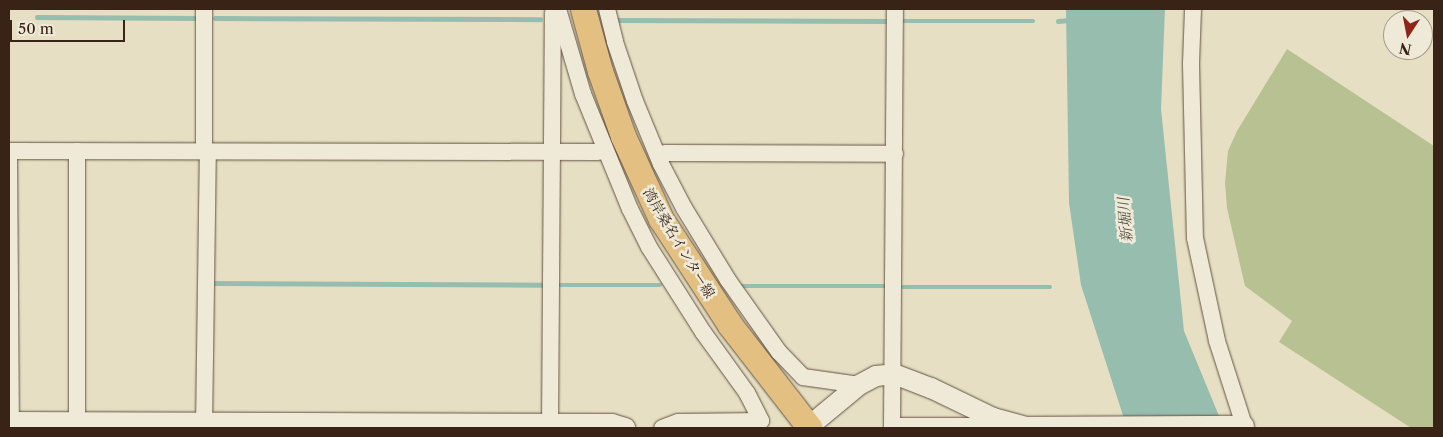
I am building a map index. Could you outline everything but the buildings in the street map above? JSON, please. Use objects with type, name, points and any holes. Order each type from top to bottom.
[{"type":"main road","name":"湾岸桑名インター線","points":[[583,9],[600,71],[623,136],[661,219],[730,324],[809,428]]},
{"type":"street","points":[[204,9],[206,151],[204,426]]},
{"type":"street","points":[[550,426],[551,152],[554,9]]},
{"type":"street","points":[[558,9],[583,94],[630,209],[654,254],[703,332],[747,393],[761,420],[678,422],[662,428]]},
{"type":"street","points":[[607,9],[615,42],[635,101],[660,164],[684,208],[728,280],[779,352],[803,377],[859,385]]},
{"type":"street","points":[[895,9],[894,374],[891,398],[892,427],[975,426],[994,418]]},
{"type":"street","points":[[809,428],[859,385],[876,376],[894,374],[930,388],[994,418],[1026,427],[1244,427],[1217,341],[1195,238],[1193,9]]},
{"type":"street","points":[[598,152],[9,151],[10,424],[204,426],[550,426],[612,424],[625,428]]},
{"type":"street","points":[[77,151],[77,425]]},
{"type":"street","points":[[665,152],[895,154]]},
{"type":"shaded area","points":[[1287,49],[1434,146],[1434,428],[1411,428],[1279,342],[1292,321],[1245,286],[1227,208],[1225,183],[1228,151],[1237,131]]},
{"type":"water","name":"新堀川","points":[[1066,9],[1165,9],[1161,109],[1184,331],[1224,428],[1127,428],[1081,285],[1069,203]]},
{"type":"waterway","points":[[37,17],[196,18]]},
{"type":"waterway","points":[[215,18],[540,19]]},
{"type":"waterway","points":[[616,20],[887,21]]},
{"type":"waterway","points":[[1058,21],[1069,20]]},
{"type":"waterway","points":[[904,21],[1033,21]]},
{"type":"waterway","points":[[211,283],[544,285]]},
{"type":"waterway","points":[[559,285],[660,285]]},
{"type":"waterway","points":[[740,286],[886,286]]},
{"type":"waterway","points":[[903,287],[1050,287]]}]
